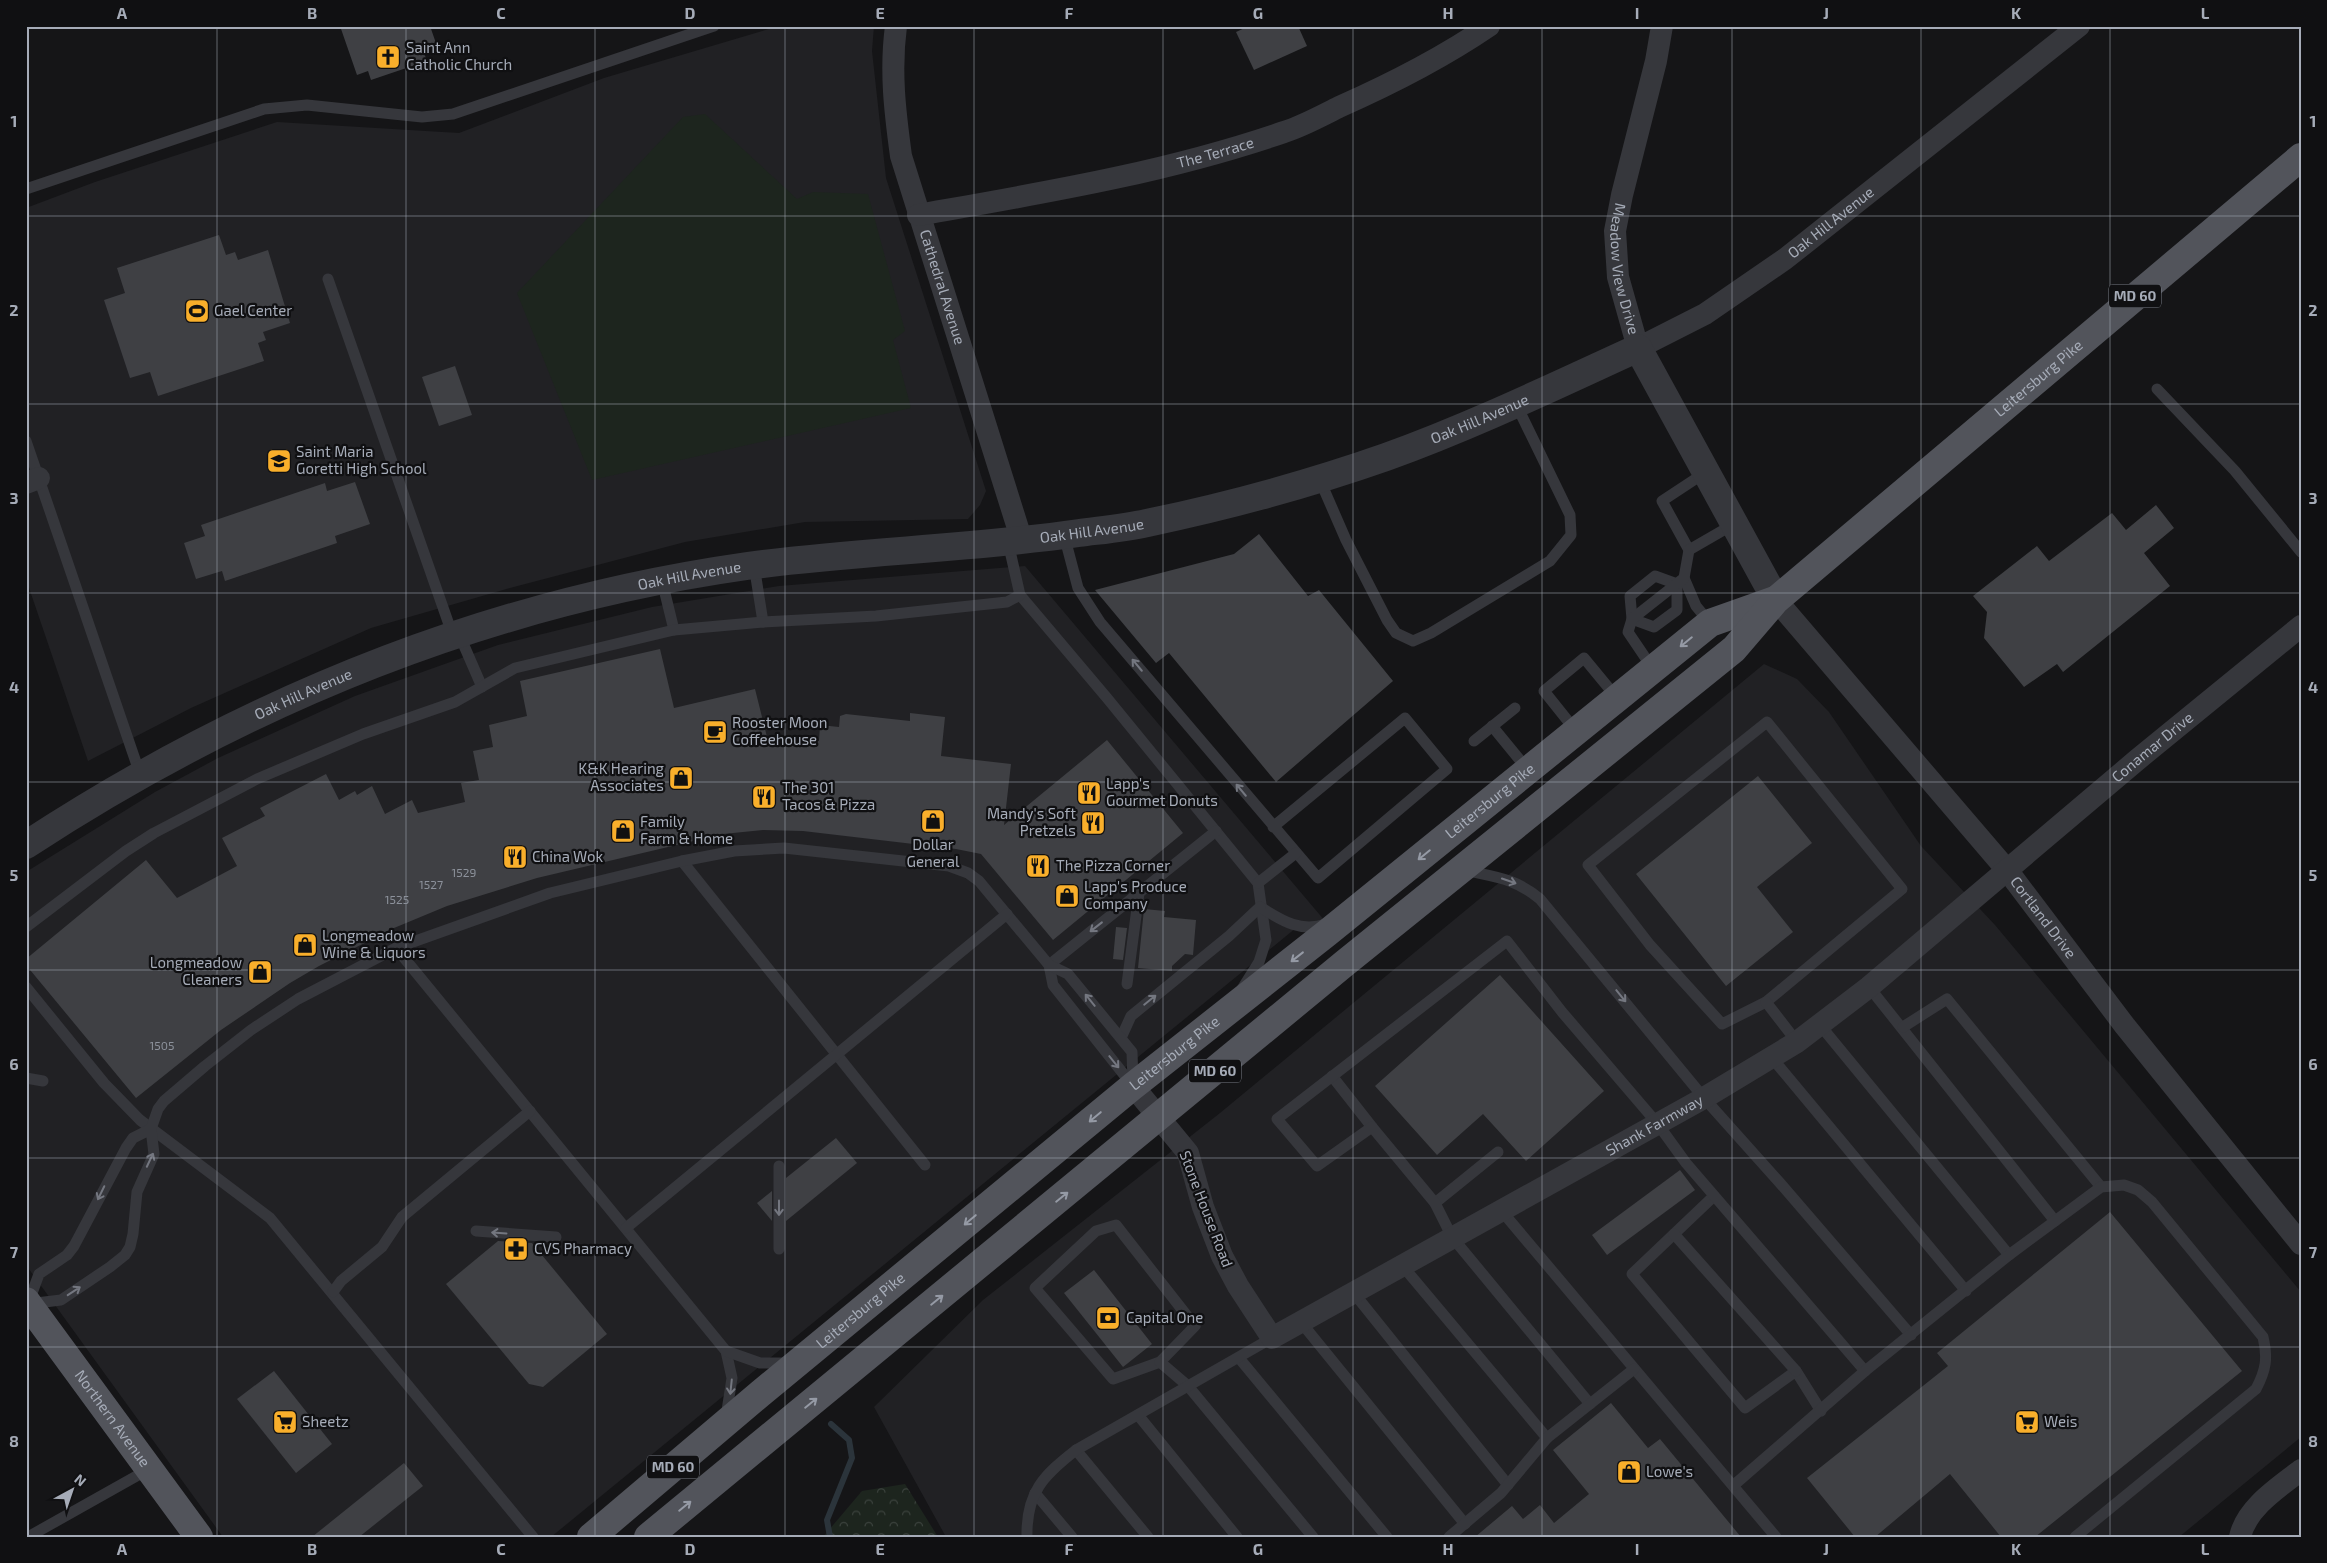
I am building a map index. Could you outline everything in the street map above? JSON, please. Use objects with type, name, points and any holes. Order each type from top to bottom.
[{"type":"main road","name":"Leitersburg Pike","points":[[648,1537],[1345,963],[1734,649],[1776,600],[2301,157]]},
{"type":"main road","name":"Leitersburg Pike","points":[[591,1537],[797,1363],[1133,1086],[1710,623],[1776,600]]},
{"type":"main road","name":"Northern Avenue","points":[[27,1303],[199,1537]]},
{"type":"street","name":"Cathedral Avenue","points":[[896,26],[892,54],[893,92],[901,156],[1015,542]]},
{"type":"street","name":"The Terrace","points":[[918,215],[1116,180],[1202,158],[1286,132],[1383,87],[1459,47],[1489,26]]},
{"type":"street","name":"Meadow View Drive","points":[[1662,26],[1656,61],[1622,195],[1616,231],[1618,277],[1638,348],[1776,600]]},
{"type":"street","name":"Oak Hill Avenue","points":[[26,845],[140,774],[302,693],[373,663],[519,615],[662,581],[754,566],[1015,542],[1144,524],[1275,492],[1387,456],[1516,404],[1638,348],[1705,314],[1785,259],[2079,26]]},
{"type":"street","name":"Cortland Drive","points":[[1776,600],[2007,870],[2131,1034],[2301,1244]]},
{"type":"street","name":"Conamar Drive","points":[[2007,870],[2301,626]]},
{"type":"street","name":"Shank Farmway","points":[[1272,1338],[1500,1209],[1704,1098],[1772,1058],[1797,1042],[1870,987],[2007,870]]},
{"type":"street","name":"Stone House Road","points":[[1133,1086],[1188,1153],[1203,1207],[1222,1256],[1238,1286],[1272,1338]]},
{"type":"street","points":[[2240,1537],[2252,1515],[2266,1498],[2301,1470]]},
{"type":"lane","points":[[26,189],[264,109],[307,105],[422,117],[453,114],[714,26]]},
{"type":"lane","points":[[328,279],[456,635],[482,687]]},
{"type":"lane","points":[[2157,389],[2235,471],[2301,552]]},
{"type":"lane","points":[[1320,478],[1346,540],[1387,620],[1396,633],[1412,641],[1431,633],[1550,561],[1571,534],[1570,515],[1516,404]]},
{"type":"lane","points":[[26,441],[33,481],[140,774]]},
{"type":"lane","points":[[1689,550],[1662,501],[1706,472]]},
{"type":"lane","points":[[1632,619],[1654,627],[1677,610],[1680,581],[1689,550],[1734,524]]},
{"type":"lane","points":[[1064,535],[1078,588],[1100,622],[1273,827],[1318,878],[1447,769],[1405,718],[1273,827]]},
{"type":"lane","points":[[1015,542],[1020,595],[1258,883],[1260,907],[1266,930],[1265,947],[1259,962],[1231,1008]]},
{"type":"lane","points":[[754,566],[763,622]]},
{"type":"lane","points":[[1653,669],[1628,632],[1632,619],[1630,596],[1655,576],[1680,581],[1696,606],[1710,623]]},
{"type":"lane","points":[[662,581],[674,630]]},
{"type":"lane","points":[[1632,619],[1680,581]]},
{"type":"lane","points":[[26,927],[126,851],[257,779],[363,734],[455,702],[510,670],[523,665],[674,630],[763,622],[876,616],[1010,601],[1020,595]]},
{"type":"lane","points":[[1576,732],[1544,691],[1584,658],[1617,698]]},
{"type":"lane","points":[[1474,741],[1515,708]]},
{"type":"lane","points":[[1767,722],[1902,889],[1766,1002],[1722,1024],[1650,945],[1588,865],[1767,722]]},
{"type":"lane","points":[[1492,726],[1528,770]]},
{"type":"lane","points":[[1049,965],[1216,831]]},
{"type":"lane","points":[[151,1129],[133,1138],[74,1246],[67,1255],[40,1274],[27,1303],[61,1300],[110,1268],[125,1255],[130,1247],[133,1234],[137,1192],[154,1154],[151,1129],[158,1109],[251,1030],[298,999],[396,948],[550,893],[682,861],[734,851],[784,848],[949,866],[961,869],[977,878],[1049,965],[1068,974],[1132,1052],[1133,1086]]},
{"type":"lane","points":[[1258,883],[1296,853]]},
{"type":"lane","points":[[682,861],[925,1165]]},
{"type":"lane","points":[[1462,870],[1525,886],[1540,899],[1704,1098],[1911,1335]]},
{"type":"lane","points":[[1127,984],[1139,893]]},
{"type":"lane","points":[[1260,907],[1287,923],[1305,928],[1317,927],[1347,916]]},
{"type":"lane","points":[[1121,1038],[1131,1016],[1229,936],[1260,907]]},
{"type":"lane","points":[[626,1228],[1007,914]]},
{"type":"lane","points":[[1372,1127],[1317,1166],[1277,1119],[1506,941],[1562,1012],[1657,1123],[1714,1196],[1865,1371]]},
{"type":"lane","points":[[396,948],[726,1350],[732,1384],[724,1424]]},
{"type":"lane","points":[[1049,965],[1053,985],[1133,1086]]},
{"type":"lane","points":[[26,987],[104,1083],[132,1112],[151,1129],[264,1212],[333,1292],[509,1510],[533,1537]]},
{"type":"lane","points":[[1870,987],[2055,1220]]},
{"type":"lane","points":[[1903,1027],[1947,999],[2101,1187]]},
{"type":"lane","points":[[1766,1002],[1797,1042]]},
{"type":"lane","points":[[1820,1025],[2009,1255]]},
{"type":"lane","points":[[1772,1058],[1966,1291]]},
{"type":"lane","points":[[1332,1076],[1435,1203],[1452,1237],[1590,1404]]},
{"type":"lane","points":[[26,1078],[43,1081]]},
{"type":"lane","points":[[333,1292],[341,1281],[382,1247],[402,1217],[530,1111]]},
{"type":"lane","points":[[1435,1203],[1498,1152]]},
{"type":"lane","points":[[779,1166],[779,1249]]},
{"type":"lane","points":[[1734,1485],[1865,1371],[2009,1255],[2101,1187],[2124,1185],[2138,1190],[2152,1202],[2263,1337],[2268,1356],[2265,1373],[2256,1389],[2075,1537]]},
{"type":"lane","points":[[1714,1196],[1632,1274],[1745,1408],[1796,1371]]},
{"type":"lane","points":[[1500,1209],[1776,1537]]},
{"type":"lane","points":[[1116,1225],[1195,1326],[1160,1362],[1114,1380],[1035,1288],[1096,1231],[1116,1225]]},
{"type":"lane","points":[[476,1231],[556,1237]]},
{"type":"lane","points":[[1674,1234],[1796,1371],[1821,1411]]},
{"type":"lane","points":[[1401,1264],[1547,1438]]},
{"type":"lane","points":[[1353,1292],[1508,1485]]},
{"type":"lane","points":[[1300,1321],[1465,1524]]},
{"type":"lane","points":[[1028,1537],[1030,1510],[1035,1493],[1040,1482],[1051,1470],[1076,1450],[1272,1338]]},
{"type":"lane","points":[[726,1350],[760,1363],[797,1363]]},
{"type":"lane","points":[[1239,1358],[1387,1537]]},
{"type":"lane","points":[[1160,1362],[1188,1386],[1313,1537]]},
{"type":"lane","points":[[1449,1537],[1508,1485],[1547,1438],[1634,1369]]},
{"type":"lane","points":[[1138,1416],[1237,1537]]},
{"type":"lane","points":[[1076,1450],[1148,1537]]},
{"type":"lane","points":[[28,1537],[149,1469]]},
{"type":"lane","points":[[1035,1493],[1072,1537]]},
{"type":"shaded area","points":[[779,26],[874,26],[872,51],[886,178],[986,491],[980,505],[968,519],[805,522],[685,542],[510,588],[371,628],[191,708],[88,761],[26,579],[26,208],[95,182],[277,122],[459,133],[604,78]]},
{"type":"shaded area","points":[[1025,566],[1325,921],[1302,923],[551,1537],[223,1537],[26,1265],[26,872],[155,792],[218,758],[355,696],[498,645],[652,607],[779,586]]},
{"type":"shaded area","points":[[1764,664],[1797,679],[1829,712],[1921,846],[1995,925],[2301,1292],[2301,1437],[2179,1537],[946,1537],[874,1407],[983,1300],[1220,1113]]},
{"type":"green space","points":[[705,114],[797,199],[813,192],[868,194],[905,331],[893,340],[911,408],[592,480],[517,293],[683,117]]},
{"type":"green space","points":[[905,1484],[938,1537],[823,1537],[862,1491]]},
{"type":"building","name":"Saint Ann Catholic Church","points":[[340,26],[430,26],[438,49],[424,53],[427,61],[371,80],[368,71],[357,75]]},
{"type":"building","points":[[1249,26],[1298,26],[1307,46],[1254,70],[1236,32]]},
{"type":"building","name":"Gael Center","points":[[219,235],[226,255],[235,252],[238,260],[268,250],[290,323],[263,332],[266,340],[258,343],[264,361],[158,396],[150,372],[130,378],[104,300],[125,293],[117,268]]},
{"type":"building","points":[[455,366],[472,415],[439,426],[422,377]]},
{"type":"building","points":[[355,482],[370,524],[335,536],[337,543],[225,581],[222,571],[196,579],[184,543],[205,536],[201,525],[325,483],[327,491]]},
{"type":"building","points":[[2156,505],[2174,528],[2144,553],[2170,586],[2063,672],[2057,664],[2024,687],[1984,638],[1987,612],[1973,596],[2037,546],[2049,561],[2112,513],[2126,530]]},
{"type":"building","points":[[1259,534],[1308,596],[1319,590],[1393,681],[1276,782],[1169,653],[1156,663],[1095,590],[1234,554]]},
{"type":"building","points":[[660,649],[674,708],[755,689],[768,741],[785,737],[819,741],[820,725],[839,727],[840,716],[846,714],[910,721],[910,713],[945,717],[941,756],[1011,764],[1004,825],[1107,740],[1183,833],[1053,940],[981,854],[956,849],[803,831],[763,830],[723,834],[537,878],[447,906],[394,928],[319,966],[290,983],[221,1030],[136,1098],[26,965],[26,959],[146,860],[177,898],[237,866],[222,838],[265,816],[260,808],[326,774],[339,800],[355,791],[357,795],[372,786],[385,814],[412,800],[418,813],[465,802],[461,783],[479,780],[473,751],[493,747],[489,725],[527,716],[520,681]]},
{"type":"building","points":[[1758,776],[1812,843],[1757,887],[1793,932],[1726,986],[1636,874]]},
{"type":"building","points":[[1144,909],[1165,911],[1164,917],[1196,920],[1193,955],[1185,954],[1172,966],[1172,971],[1138,968]]},
{"type":"building","points":[[1116,927],[1127,928],[1123,960],[1113,959]]},
{"type":"building","points":[[1500,975],[1604,1091],[1526,1161],[1483,1114],[1437,1155],[1375,1086]]},
{"type":"building","points":[[836,1138],[857,1163],[786,1221],[786,1178]]},
{"type":"building","points":[[1680,1170],[1695,1190],[1607,1255],[1592,1235]]},
{"type":"building","points":[[772,1191],[772,1221],[757,1203]]},
{"type":"building","name":"Weis","points":[[2110,1212],[2242,1371],[2035,1537],[2001,1537],[1950,1474],[1875,1537],[1855,1537],[1807,1478],[1948,1366],[1937,1353]]},
{"type":"building","name":"CVS Pharmacy","points":[[498,1241],[532,1243],[607,1334],[543,1387],[529,1384],[446,1284]]},
{"type":"building","name":"Capital One","points":[[1094,1270],[1152,1344],[1123,1367],[1064,1293]]},
{"type":"building","name":"Sheetz","points":[[274,1371],[332,1444],[296,1473],[237,1399]]},
{"type":"building","name":"Lowe's","points":[[1611,1403],[1648,1448],[1660,1439],[1741,1537],[1475,1537],[1512,1506],[1523,1519],[1540,1505],[1554,1523],[1589,1494],[1553,1450]]},
{"type":"building","points":[[404,1463],[423,1486],[359,1537],[312,1537]]},
{"type":"waterway","points":[[830,1537],[827,1520],[852,1458],[849,1440],[831,1424]]},
{"type":"place","name":"Saint Ann Catholic Church","points":[[388,57]]},
{"type":"place","name":"Gael Center","points":[[197,311]]},
{"type":"place","name":"Saint Maria Goretti High School","points":[[279,461]]},
{"type":"place","name":"Rooster Moon Coffeehouse","points":[[715,732]]},
{"type":"place","name":"K&K Hearing Associates","points":[[681,778]]},
{"type":"place","name":"Lapp's Gourmet Donuts","points":[[1089,793]]},
{"type":"place","name":"The 301 Tacos & Pizza","points":[[764,797]]},
{"type":"place","name":"Dollar General","points":[[933,821]]},
{"type":"place","name":"Mandy's Soft Pretzels","points":[[1093,823]]},
{"type":"place","name":"Family Farm & Home","points":[[623,831]]},
{"type":"place","name":"China Wok","points":[[515,857]]},
{"type":"place","name":"The Pizza Corner","points":[[1038,866]]},
{"type":"place","name":"Lapp's Produce Company","points":[[1067,896]]},
{"type":"place","name":"Longmeadow Wine & Liquors","points":[[305,945]]},
{"type":"place","name":"Longmeadow Cleaners","points":[[260,972]]},
{"type":"place","name":"CVS Pharmacy","points":[[516,1249]]},
{"type":"place","name":"Capital One","points":[[1108,1318]]},
{"type":"place","name":"Sheetz","points":[[285,1422]]},
{"type":"place","name":"Weis","points":[[2027,1422]]},
{"type":"place","name":"Lowe's","points":[[1629,1472]]}]
